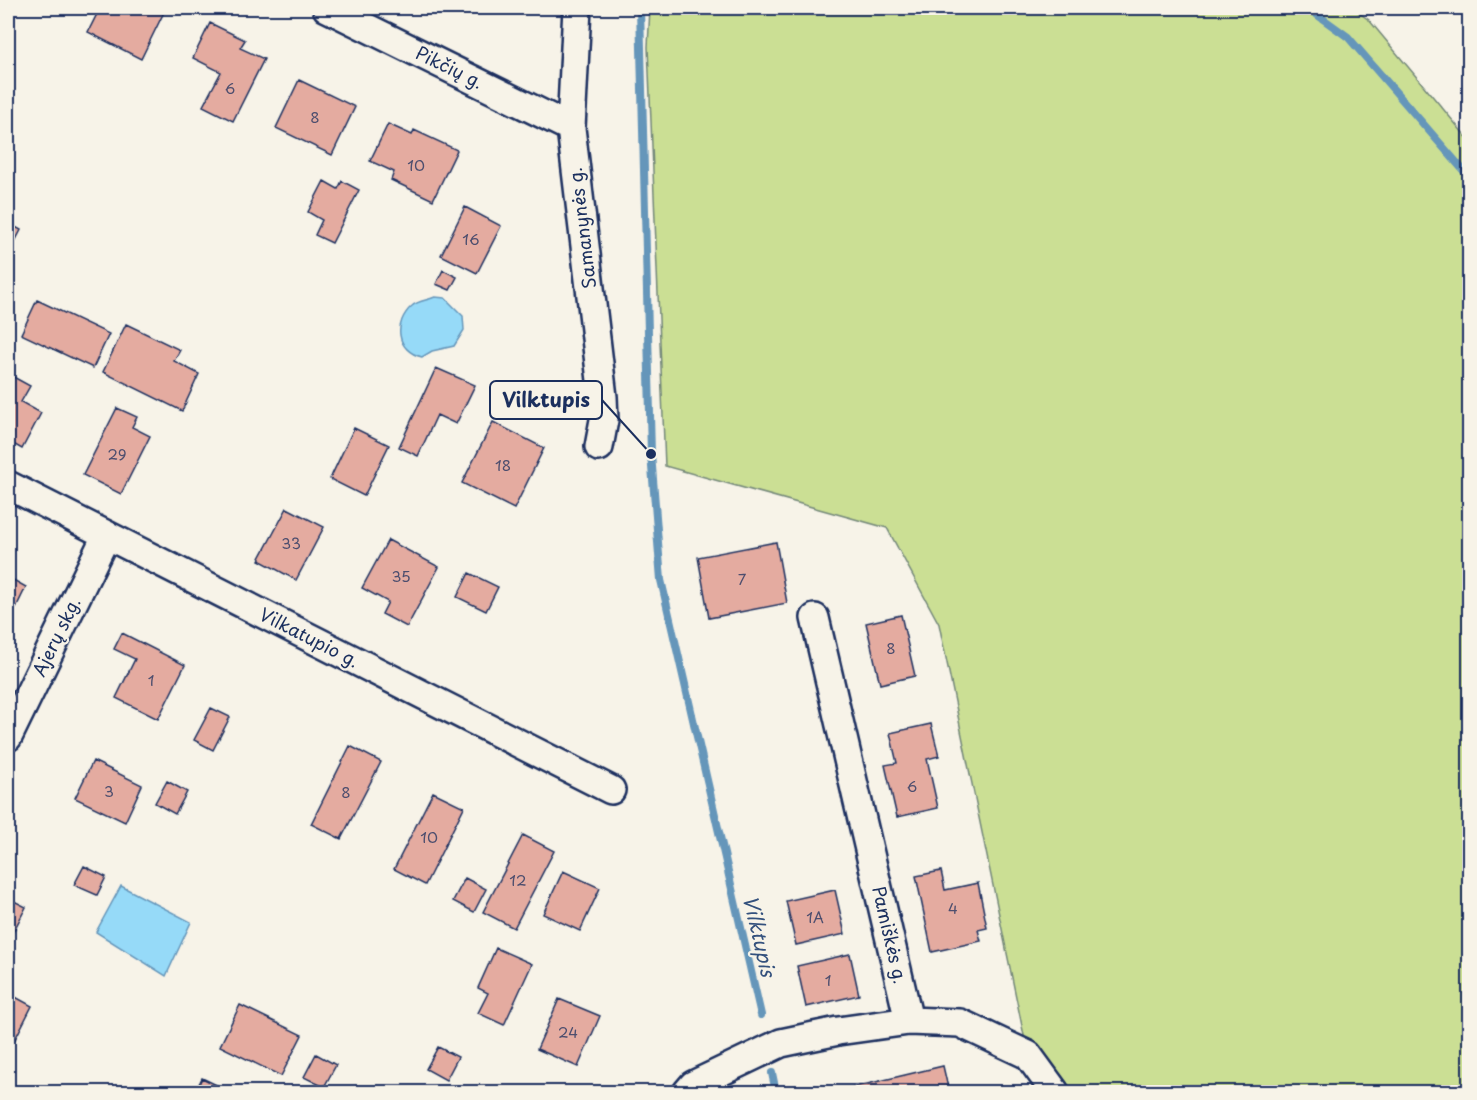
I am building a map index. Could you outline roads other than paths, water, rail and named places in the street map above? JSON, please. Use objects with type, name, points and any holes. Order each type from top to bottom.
[{"type":"street","name":"Pikčių g.","points":[[327,8],[571,128]]},
{"type":"street","name":"Samanynės g.","points":[[577,8],[571,128],[603,397],[604,420],[599,447]]},
{"type":"street","name":"Vilkatupio g.","points":[[8,485],[611,790]]},
{"type":"street","name":"Ajerų skg.","points":[[8,737],[106,536]]},
{"type":"street","name":"Pamiškės g.","points":[[815,618],[909,1021]]},
{"type":"street","points":[[687,1092],[693,1085],[781,1043],[837,1031],[909,1021],[960,1023],[1028,1055],[1055,1092]]},
{"type":"water","points":[[435,297],[445,298],[463,316],[464,330],[454,346],[432,351],[422,357],[413,354],[402,343],[400,328],[402,320],[412,306]]},
{"type":"water","points":[[121,886],[191,922],[166,976],[96,932]]},
{"type":"waterway","name":"Vilktupis","points":[[640,8],[651,454],[661,580],[761,1015]]},
{"type":"waterway","points":[[1308,8],[1348,37],[1470,178]]},
{"type":"waterway","name":"Vilktupis","points":[[772,1073],[776,1092]]},
{"type":"place","name":"Vilktupis","points":[[651,454]]}]
